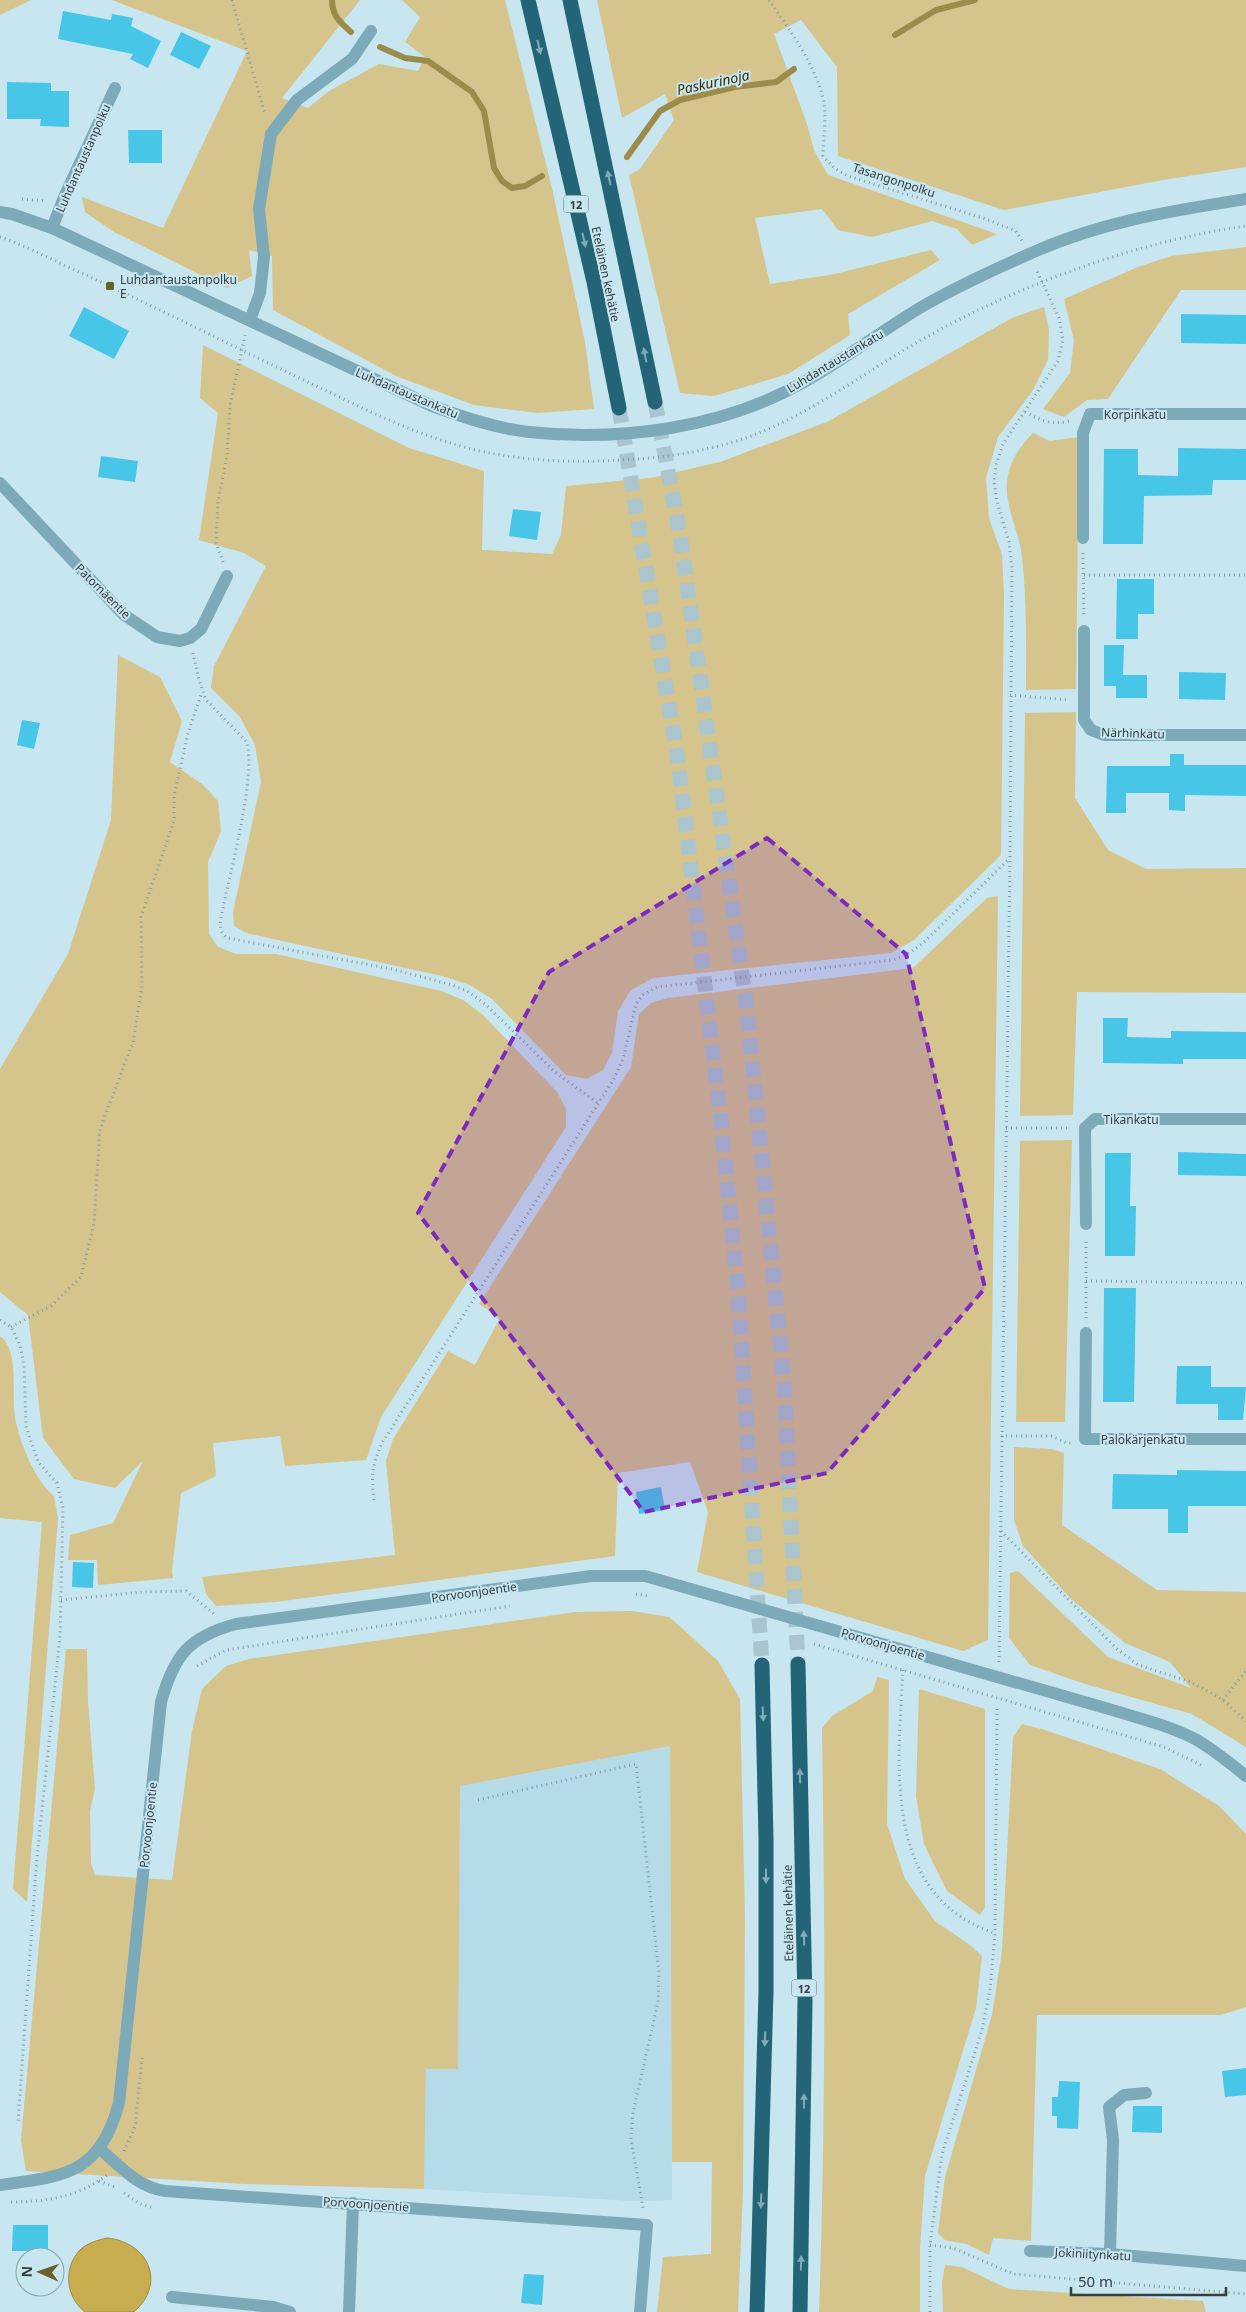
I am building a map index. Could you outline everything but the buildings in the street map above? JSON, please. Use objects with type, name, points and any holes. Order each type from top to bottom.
[{"type":"highway","name":"Eteläinen kehätie","points":[[528,0],[594,282],[619,408]]},
{"type":"highway","name":"Eteläinen kehätie","points":[[570,0],[655,402]]},
{"type":"highway","name":"Eteläinen kehätie","points":[[798,1664],[805,2001],[804,2166],[800,2312]]},
{"type":"highway","name":"Eteläinen kehätie","points":[[757,2312],[766,1992],[766,1839],[762,1665]]},
{"type":"street","points":[[250,320],[260,293],[264,257],[259,209],[271,134],[297,100],[352,59],[371,31]]},
{"type":"street","name":"Luhdantaustanpolku","points":[[52,228],[65,195],[115,88]]},
{"type":"street","name":"Luhdantaustankatu","points":[[0,212],[12,214],[52,228],[432,406],[478,422],[528,432],[582,435],[639,432],[696,423],[749,408],[803,383],[919,308],[1028,254],[1079,233],[1152,213],[1246,199]]},
{"type":"street","name":"Korpinkatu","points":[[1083,538],[1083,433],[1090,414],[1246,414]]},
{"type":"street","name":"Patomäentie","points":[[0,483],[124,614],[157,637],[180,641],[190,638]]},
{"type":"street","points":[[190,638],[201,629],[228,576]]},
{"type":"street","name":"Närhinkatu","points":[[1084,631],[1084,720],[1091,730],[1104,735],[1246,735]]},
{"type":"street","name":"Tikankatu","points":[[1086,1224],[1085,1128],[1095,1119],[1246,1119]]},
{"type":"street","name":"Palokärjenkatu","points":[[1086,1334],[1085,1439],[1246,1439]]},
{"type":"street","name":"Porvoonjoentie","points":[[0,2185],[55,2177],[72,2172],[85,2163],[99,2148],[113,2126],[119,2103],[161,1702],[174,1664],[185,1649],[198,1638],[219,1629],[236,1624],[590,1576],[645,1576],[1164,1726],[1194,1739],[1222,1756],[1246,1776]]},
{"type":"street","points":[[1110,2254],[1113,2140],[1108,2107],[1124,2095],[1146,2093]]},
{"type":"street","name":"Porvoonjoentie","points":[[99,2148],[146,2187],[165,2191],[647,2225]]},
{"type":"street","points":[[349,2312],[353,2203]]},
{"type":"street","points":[[640,2312],[647,2225]]},
{"type":"street","name":"Jokiniitynkatu","points":[[1030,2251],[1110,2254],[1246,2266]]},
{"type":"street","points":[[172,2297],[273,2307],[290,2312]]},
{"type":"path","points":[[232,0],[271,134]]},
{"type":"path","name":"Tasangonpolku","points":[[769,0],[806,58],[823,95],[825,120],[822,156],[834,168],[848,176],[983,218],[1016,231],[1043,282],[1059,318],[1063,340],[1058,360],[1003,444],[996,465],[994,482],[997,502],[1009,542],[1012,568],[999,1662]]},
{"type":"path","points":[[1132,251],[1246,226]]},
{"type":"path","points":[[0,237],[131,296],[207,334]]},
{"type":"path","points":[[228,576],[216,543],[218,502],[227,456],[230,406],[241,350],[250,320]]},
{"type":"path","points":[[1025,412],[1046,422],[1058,424],[1090,414]]},
{"type":"path","points":[[1083,538],[1084,631]]},
{"type":"path","points":[[1084,575],[1246,574]]},
{"type":"path","points":[[190,638],[202,691],[206,700],[246,740],[249,749],[250,762],[242,819],[219,925],[221,933],[226,938],[392,969],[452,985],[466,991],[485,1004],[555,1072],[598,1103]]},
{"type":"path","points":[[10,1327],[51,1306],[81,1277],[94,1223],[100,1129],[134,1042],[142,986],[141,917],[174,822],[174,796],[188,733],[202,691]]},
{"type":"path","points":[[1010,695],[1084,701]]},
{"type":"path","points":[[374,1500],[371,1475],[374,1460],[382,1443],[615,1077],[623,1059],[636,1004],[643,995],[657,987],[893,960],[909,953],[922,944],[1010,858]]},
{"type":"path","points":[[1006,1128],[1085,1128]]},
{"type":"path","points":[[1086,1224],[1086,1334]]},
{"type":"path","points":[[1086,1281],[1246,1283]]},
{"type":"path","points":[[0,1320],[10,1327],[20,1345],[24,1366],[26,1426],[38,1462],[57,1483],[63,1508],[60,1637],[37,1857],[18,2122]]},
{"type":"path","points":[[1001,1436],[1052,1436],[1066,1443],[1075,1443],[1085,1439]]},
{"type":"path","points":[[1000,1530],[1117,1649],[1138,1665],[1191,1682],[1222,1700],[1246,1722]]},
{"type":"path","points":[[61,1600],[142,1592],[186,1591]]},
{"type":"path","points":[[631,1594],[657,1597]]},
{"type":"path","points":[[194,1670],[199,1663],[226,1650],[514,1605]]},
{"type":"path","points":[[808,1642],[1164,1748],[1187,1757],[1207,1768]]},
{"type":"path","points":[[903,1670],[899,1744],[904,1825],[910,1849],[937,1895],[961,1917],[995,1934]]},
{"type":"path","points":[[1222,1700],[1246,1671]]},
{"type":"path","points":[[930,2312],[930,2245],[942,2154],[982,2030],[990,1990],[995,1934],[997,1709]]},
{"type":"path","points":[[478,1800],[636,1764],[658,1973],[658,2002],[639,2079],[633,2112],[631,2139],[647,2225]]},
{"type":"path","points":[[10,2202],[38,2202],[65,2197],[99,2181],[119,2165],[135,2127],[142,2057]]},
{"type":"path","points":[[930,2245],[966,2253],[1013,2274],[1246,2294]]},
{"type":"highlighted area","points":[[767,838],[906,954],[985,1288],[827,1473],[644,1512],[418,1213],[549,972]]},
{"type":"shaded area","points":[[0,0],[31,0],[0,15]]},
{"type":"shaded area","points":[[112,0],[360,0],[282,98],[308,108],[329,91],[379,64],[418,71],[425,57],[405,42],[420,17],[402,0],[505,0],[552,188],[585,342],[594,409],[538,413],[474,405],[396,376],[273,310],[272,256],[249,250],[252,276],[227,288],[114,232],[85,212],[82,197],[163,228],[247,51]]},
{"type":"shaded area","points":[[597,0],[1246,0],[1246,167],[1163,180],[1004,210],[838,156],[837,67],[801,20],[774,34],[807,124],[814,150],[828,175],[997,234],[972,245],[957,229],[932,221],[872,237],[838,230],[822,209],[755,218],[770,284],[835,274],[931,250],[940,260],[848,314],[850,335],[788,374],[714,396],[680,393],[629,175],[640,169],[674,120],[665,94],[622,118]]},
{"type":"shaded area","points":[[1246,247],[1246,290],[1181,290],[1108,399],[1087,400],[1064,417],[1043,409],[1070,373],[1074,340],[1064,299],[1138,267],[1171,256]]},
{"type":"shaded area","points":[[1044,307],[1049,330],[1048,360],[1033,390],[998,437],[986,478],[989,518],[1002,555],[1004,595],[1001,855],[914,940],[891,953],[653,978],[630,991],[618,1011],[612,1053],[603,1070],[587,1079],[566,1075],[492,999],[470,985],[442,976],[246,933],[234,926],[233,912],[261,782],[255,745],[240,717],[211,688],[214,666],[266,566],[244,553],[199,540],[218,413],[200,398],[203,345],[409,448],[484,471],[482,550],[552,554],[561,535],[566,486],[650,478],[720,462],[827,422],[1014,317]]},
{"type":"shaded area","points":[[1033,433],[1050,441],[1079,437],[1076,689],[1026,690],[1024,574],[1020,547],[1007,496],[1007,485],[1009,469],[1014,458]]},
{"type":"shaded area","points":[[118,655],[160,677],[182,721],[170,762],[202,784],[218,801],[221,831],[208,862],[209,934],[218,947],[236,954],[276,954],[441,991],[463,1000],[483,1015],[557,1092],[566,1109],[566,1127],[381,1417],[366,1460],[285,1466],[280,1436],[213,1443],[216,1476],[181,1493],[172,1571],[173,1578],[98,1585],[97,1560],[68,1560],[70,1535],[113,1523],[143,1461],[115,1488],[74,1479],[43,1438],[28,1315],[0,1292],[0,1069],[68,954],[111,820]]},
{"type":"shaded area","points":[[1076,712],[1075,798],[1108,850],[1146,869],[1246,868],[1246,993],[1077,992],[1073,1115],[1020,1116],[1025,713]]},
{"type":"shaded area","points":[[998,896],[988,1640],[963,1651],[697,1572],[708,1512],[690,1462],[618,1473],[615,1556],[276,1602],[216,1606],[206,1594],[202,1577],[395,1555],[386,1461],[393,1439],[448,1351],[475,1365],[500,1318],[479,1304],[631,1067],[639,1014],[651,1003],[668,998],[913,968],[987,898]]},
{"type":"shaded area","points":[[1072,1140],[1065,1422],[1016,1422],[1020,1141]]},
{"type":"shaded area","points":[[0,1336],[6,1343],[12,1362],[15,1417],[20,1437],[34,1471],[40,1481],[54,1496],[58,1519],[27,1902],[13,1889],[42,1522],[0,1518]]},
{"type":"shaded area","points":[[1014,1447],[1051,1449],[1064,1453],[1062,1525],[1157,1590],[1246,1592],[1246,1747],[1192,1714],[1085,1684],[1030,1665],[1009,1638],[1010,1573],[1018,1571],[1108,1657],[1191,1688],[1170,1662],[1125,1643],[1071,1599],[1023,1546],[1014,1520]]},
{"type":"shaded area","points":[[632,1611],[669,1617],[718,1661],[740,1699],[745,1916],[743,2191],[738,2312],[657,2312],[663,2257],[711,2254],[712,2162],[672,2162],[670,1746],[460,1786],[458,2069],[426,2069],[424,2189],[245,2184],[26,2171],[21,2140],[66,1649],[87,1649],[88,1701],[95,1789],[90,1811],[91,1863],[95,1875],[172,1880],[192,1731],[202,1689],[226,1666],[249,1659],[576,1612]]},
{"type":"shaded area","points":[[877,1677],[889,1680],[887,1824],[905,1879],[935,1921],[970,1945],[982,1956],[976,2008],[925,2176],[920,2248],[920,2312],[819,2312],[824,2020],[822,1728],[832,1716],[873,1691]]},
{"type":"shaded area","points":[[919,1689],[985,1709],[985,1907],[980,1915],[947,1891],[924,1844],[916,1796]]},
{"type":"shaded area","points":[[1022,1724],[1160,1769],[1219,1806],[1246,1834],[1246,2007],[1221,2015],[1037,2015],[1031,2241],[993,2238],[989,2255],[966,2244],[945,2240],[938,2233],[945,2177],[992,2015],[1002,1951],[1013,1737]]},
{"type":"shaded area","points":[[670,1746],[672,2200],[633,2201],[424,2189],[426,2069],[458,2069],[459,1786]]},
{"type":"shaded area","points":[[107,2238],[121,2241],[133,2247],[148,2266],[151,2277],[149,2289],[144,2301],[134,2312],[85,2312],[78,2306],[70,2290],[69,2272],[75,2256],[87,2245]]},
{"type":"shaded area","points":[[945,2265],[962,2267],[1009,2289],[1203,2301],[1206,2312],[943,2312],[942,2282]]},
{"type":"waterway","name":"Paskurinoja","points":[[332,0],[335,15],[351,32]]},
{"type":"waterway","name":"Paskurinoja","points":[[895,35],[936,10],[975,0]]},
{"type":"waterway","name":"Paskurinoja","points":[[380,47],[405,58],[428,61],[472,92],[484,111],[494,168],[502,181],[512,188],[525,186],[542,176]]},
{"type":"waterway","name":"Paskurinoja","points":[[627,157],[660,111],[680,100],[735,87],[776,82],[794,69]]},
{"type":"tunnel","points":[[655,402],[680,535],[747,1010],[784,1382],[798,1664]]},
{"type":"tunnel","points":[[619,408],[678,760],[720,1112],[738,1291],[762,1665]]},
{"type":"place","name":"Luhdantaustanpolku E","points":[[110,286]]}]
